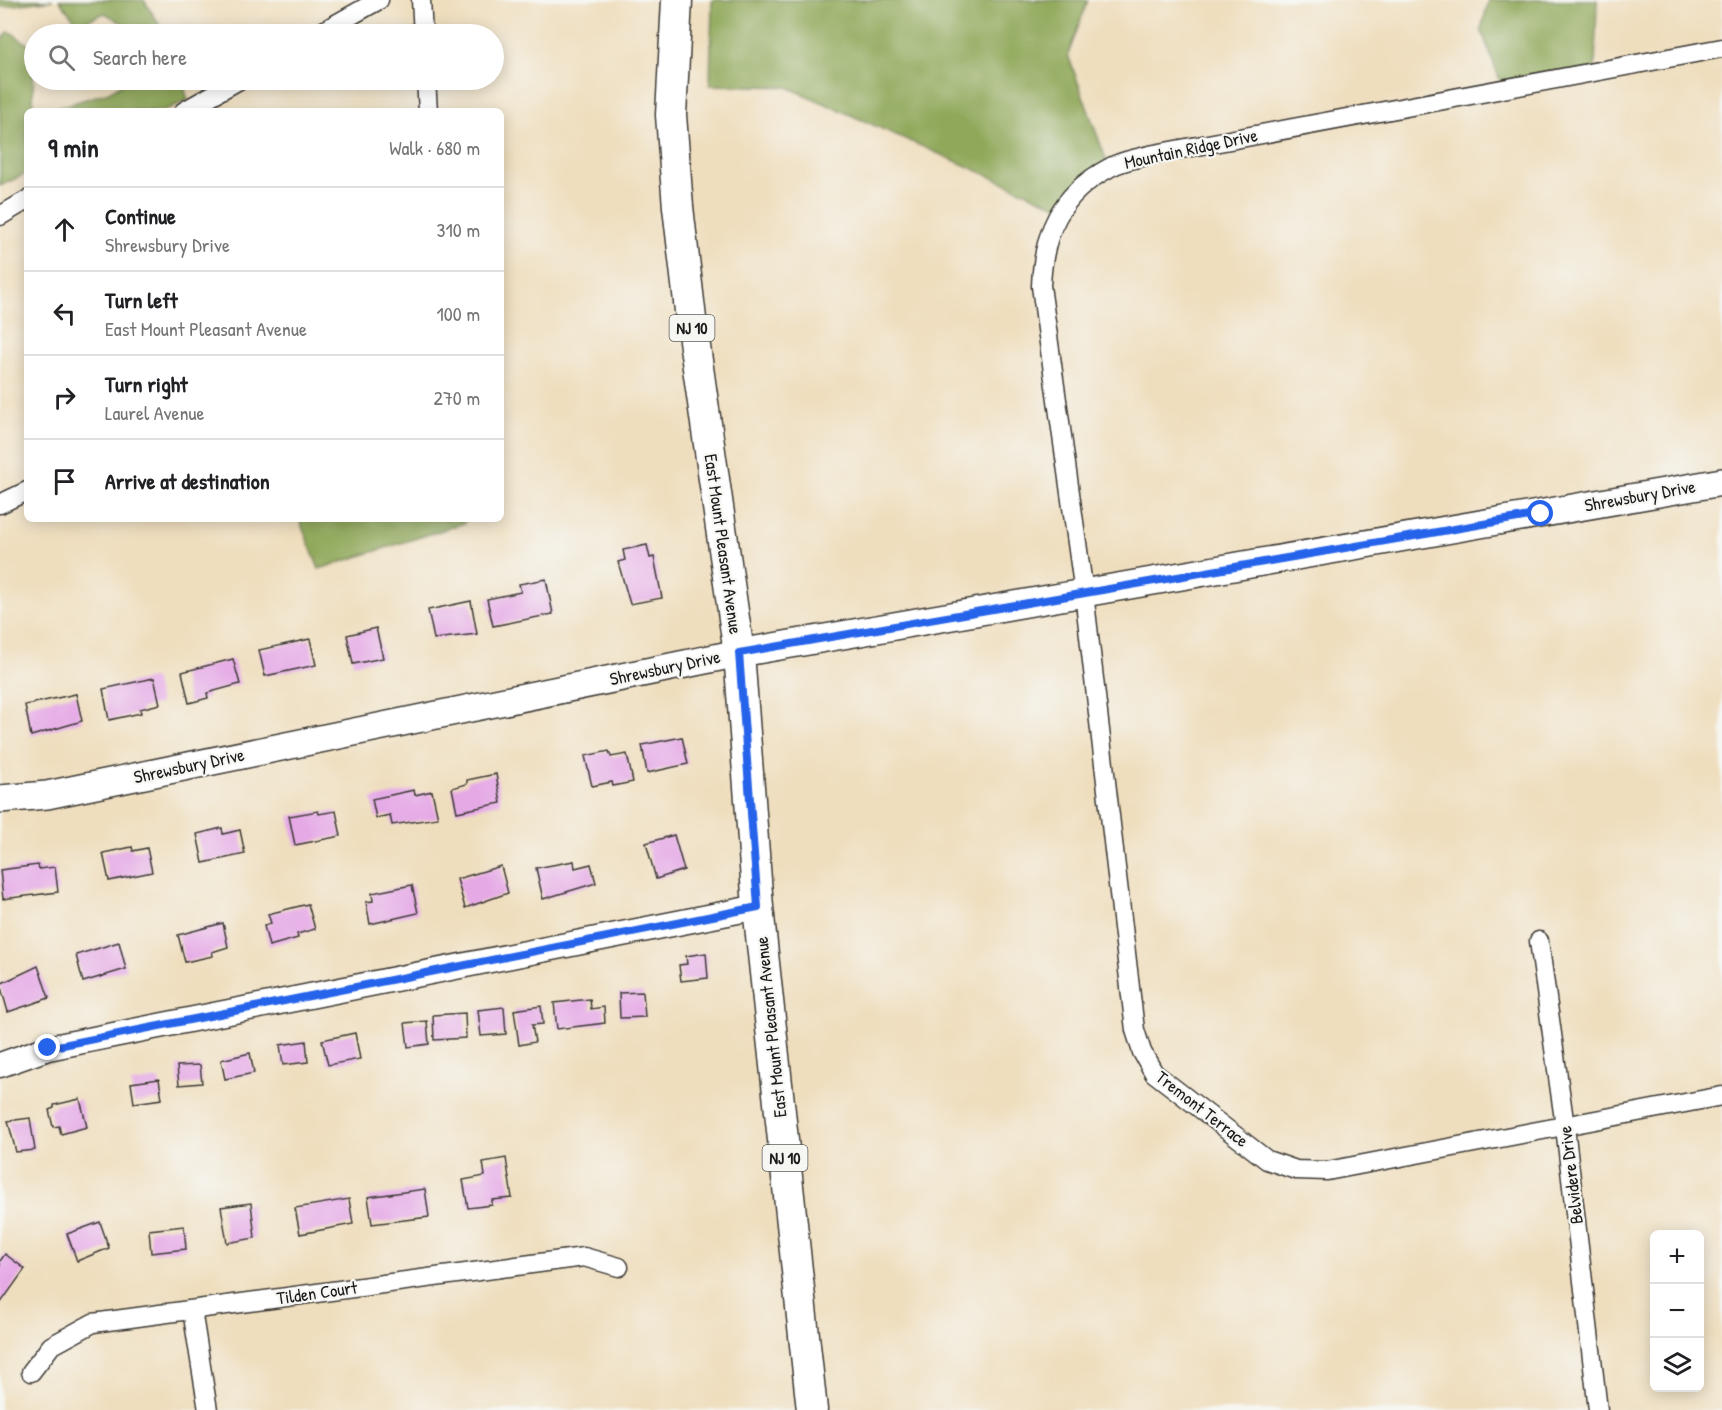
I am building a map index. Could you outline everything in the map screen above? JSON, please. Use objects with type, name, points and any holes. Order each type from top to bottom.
[{"type":"main road","name":"East Mount Pleasant Avenue","points":[[677,0],[671,115],[678,207],[691,319],[739,653],[758,907],[812,1410]]},
{"type":"main road","name":"Shrewsbury Drive","points":[[0,800],[47,795],[739,653],[1722,482]]},
{"type":"street","points":[[336,24],[379,0]]},
{"type":"street","points":[[421,0],[422,24]]},
{"type":"street","name":"Mountain Ridge Drive","points":[[1084,593],[1041,286],[1042,255],[1050,230],[1062,208],[1078,189],[1110,167],[1149,155],[1722,48]]},
{"type":"street","points":[[189,108],[221,90]]},
{"type":"street","points":[[427,90],[428,108]]},
{"type":"street","points":[[0,216],[24,202]]},
{"type":"street","points":[[0,504],[24,492]]},
{"type":"street","name":"Tremont Terrace","points":[[1084,593],[1135,1030],[1142,1052],[1154,1073],[1267,1160],[1296,1170],[1327,1171],[1722,1096]]},
{"type":"street","points":[[0,1065],[48,1048],[758,907]]},
{"type":"street","name":"Belvidere Drive","points":[[1539,941],[1565,1127],[1598,1410]]},
{"type":"street","name":"Tilden Court","points":[[31,1372],[51,1346],[93,1323],[584,1257],[619,1267]]},
{"type":"street","points":[[192,1310],[208,1410]]},
{"type":"green space","points":[[0,0],[53,0],[0,7]]},
{"type":"green space","points":[[59,0],[144,0],[159,24],[124,24],[105,13],[78,24]]},
{"type":"green space","points":[[712,0],[1088,0],[1068,55],[1107,162],[1057,206],[787,87],[710,85]]},
{"type":"green space","points":[[1489,0],[1597,0],[1595,70],[1502,86],[1481,29]]},
{"type":"green space","points":[[9,31],[24,42],[24,90],[33,90],[33,108],[24,108],[24,174],[0,186],[0,42]]},
{"type":"green space","points":[[112,90],[185,90],[188,100],[170,108],[57,108]]},
{"type":"green space","points":[[300,522],[465,522],[464,523],[319,569]]},
{"type":"building","points":[[647,545],[650,558],[654,557],[662,598],[630,604],[618,562],[625,560],[623,550]]},
{"type":"building","points":[[546,579],[553,614],[493,626],[487,599],[521,592],[519,584]]},
{"type":"building","points":[[471,601],[477,634],[434,639],[428,610]]},
{"type":"building","points":[[376,628],[383,658],[353,664],[347,635]]},
{"type":"building","points":[[310,639],[316,665],[265,676],[259,650]]},
{"type":"building","points":[[233,659],[240,684],[207,693],[208,698],[189,703],[182,672]]},
{"type":"building","points":[[154,678],[160,704],[140,709],[141,713],[109,720],[103,689]]},
{"type":"building","points":[[76,694],[82,721],[31,736],[25,705]]},
{"type":"building","points":[[682,737],[688,764],[647,773],[642,745]]},
{"type":"building","points":[[609,751],[611,757],[627,754],[633,782],[613,786],[612,782],[592,786],[585,756]]},
{"type":"building","points":[[496,774],[501,803],[457,812],[452,788],[467,784],[467,780]]},
{"type":"building","points":[[414,790],[415,795],[432,791],[438,818],[392,825],[390,815],[376,818],[372,799]]},
{"type":"building","points":[[318,811],[319,814],[336,811],[341,836],[295,845],[289,816]]},
{"type":"building","points":[[222,828],[223,834],[240,830],[245,854],[203,863],[197,834]]},
{"type":"building","points":[[674,835],[684,870],[656,879],[646,843]]},
{"type":"building","points":[[132,847],[133,851],[147,848],[152,872],[109,881],[103,853]]},
{"type":"building","points":[[574,861],[575,868],[591,864],[596,883],[543,899],[536,868]]},
{"type":"building","points":[[38,865],[39,869],[55,867],[58,892],[3,899],[0,870]]},
{"type":"building","points":[[501,866],[508,893],[465,908],[457,879]]},
{"type":"building","points":[[412,885],[418,913],[370,924],[366,902],[373,901],[372,893]]},
{"type":"building","points":[[308,904],[315,929],[297,934],[298,938],[269,946],[264,926],[271,923],[268,914]]},
{"type":"building","points":[[223,923],[228,947],[212,952],[213,956],[185,962],[178,935]]},
{"type":"building","points":[[119,942],[126,969],[83,982],[76,955]]},
{"type":"building","points":[[706,953],[708,978],[681,981],[679,965],[687,964],[686,956]]},
{"type":"building","points":[[38,966],[49,998],[8,1012],[0,984]]},
{"type":"building","points":[[643,992],[645,1017],[620,1018],[619,993]]},
{"type":"building","points":[[590,999],[591,1009],[604,1007],[605,1023],[557,1029],[554,1003]]},
{"type":"building","points":[[541,1006],[543,1024],[532,1025],[535,1042],[519,1045],[514,1010]]},
{"type":"building","points":[[504,1007],[506,1034],[481,1036],[478,1010]]},
{"type":"building","points":[[465,1013],[466,1038],[434,1040],[433,1015]]},
{"type":"building","points":[[427,1021],[429,1044],[408,1047],[405,1023]]},
{"type":"building","points":[[355,1033],[360,1059],[328,1065],[322,1040]]},
{"type":"building","points":[[306,1041],[308,1062],[283,1065],[280,1045]]},
{"type":"building","points":[[250,1053],[254,1073],[225,1079],[221,1060]]},
{"type":"building","points":[[200,1065],[202,1083],[179,1085],[177,1066]]},
{"type":"building","points":[[159,1079],[162,1099],[134,1103],[131,1083]]},
{"type":"building","points":[[80,1099],[87,1127],[61,1134],[59,1126],[53,1127],[49,1110],[54,1108],[54,1105]]},
{"type":"building","points":[[30,1118],[35,1150],[16,1152],[8,1121]]},
{"type":"building","points":[[506,1158],[512,1198],[492,1200],[492,1205],[468,1208],[463,1180],[485,1176],[483,1162]]},
{"type":"building","points":[[425,1189],[429,1217],[372,1224],[368,1197]]},
{"type":"building","points":[[349,1199],[353,1224],[300,1234],[295,1208]]},
{"type":"building","points":[[251,1203],[255,1238],[227,1243],[221,1207]]},
{"type":"building","points":[[100,1222],[109,1248],[77,1261],[67,1234]]},
{"type":"building","points":[[184,1226],[186,1249],[151,1253],[149,1230]]},
{"type":"building","points":[[5,1254],[25,1269],[0,1304],[0,1261]]},
{"type":"route","points":[[48,1048],[758,907],[739,653],[1541,514]]}]
